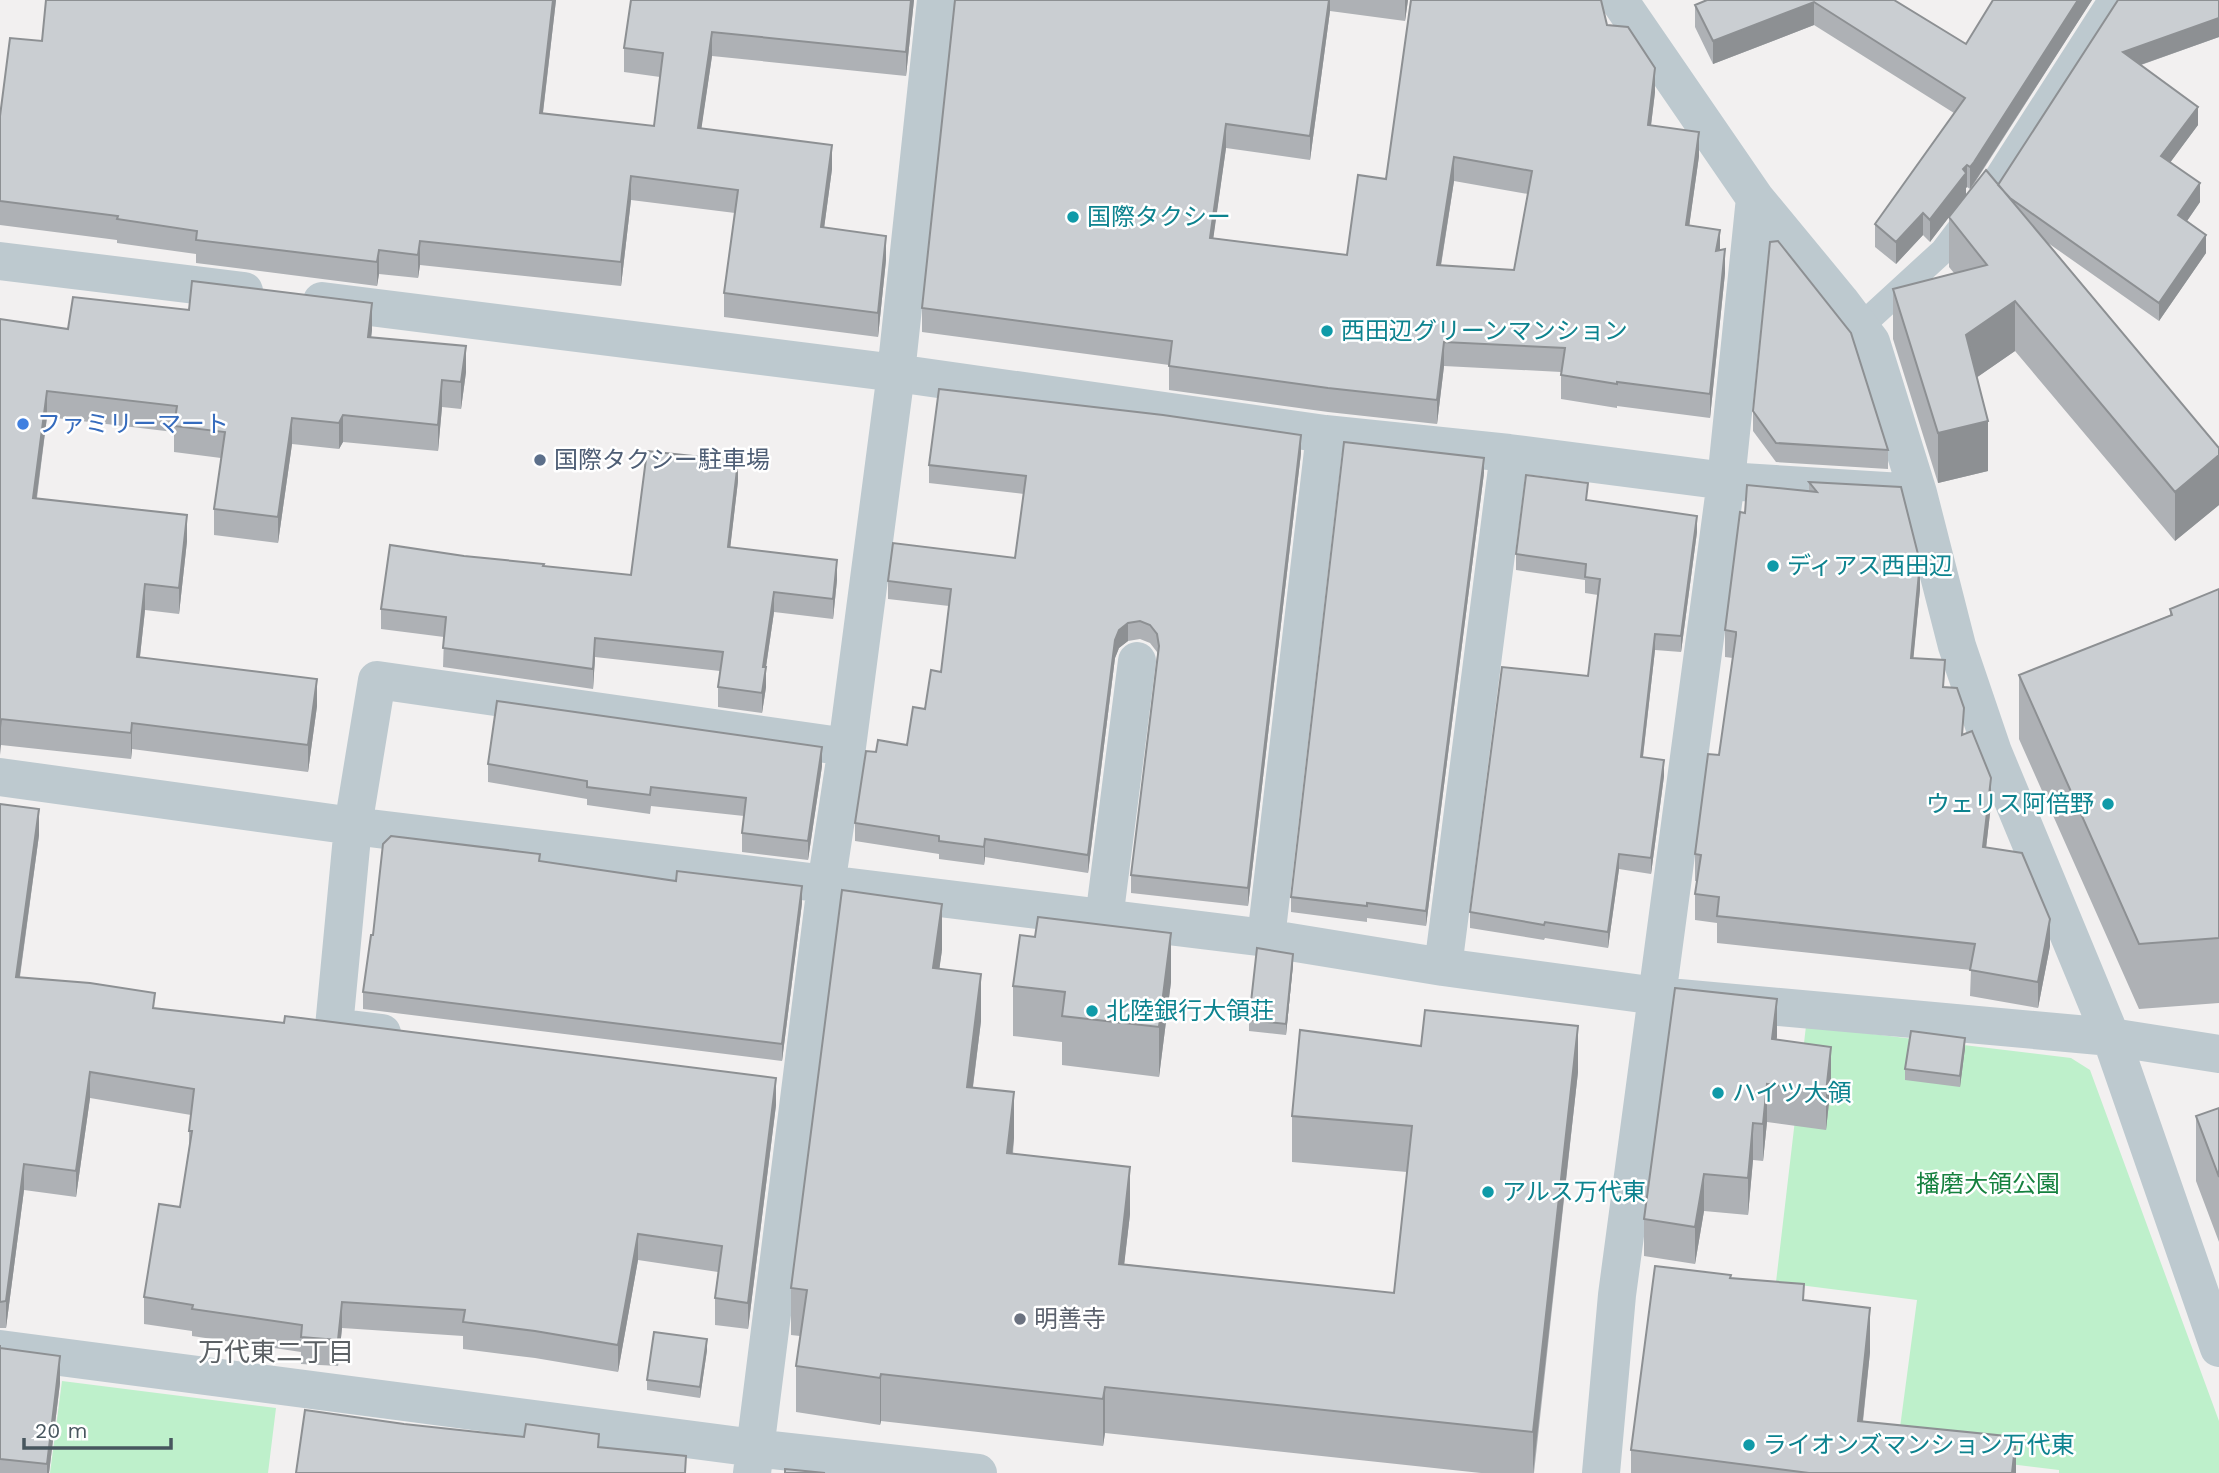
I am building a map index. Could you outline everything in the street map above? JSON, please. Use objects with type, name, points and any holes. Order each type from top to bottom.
[{"type":"street","points":[[754,1461],[826,886],[847,747],[895,373],[936,0]]},
{"type":"street","points":[[1619,0],[1755,198],[1871,342],[1918,493],[1957,646],[1993,752],[2111,1037],[2219,1348]]},
{"type":"street","points":[[1601,1473],[1617,1295],[1726,481],[1755,198]]},
{"type":"street","points":[[0,261],[895,373],[1325,435],[1509,453],[1726,481],[1918,493]]},
{"type":"street","points":[[1266,938],[1325,435]]},
{"type":"street","points":[[1443,967],[1509,453]]},
{"type":"street","points":[[1104,919],[1137,661]]},
{"type":"street","points":[[416,1037],[334,1027],[353,826],[377,680],[847,747]]},
{"type":"street","points":[[0,777],[353,826],[1266,938],[1443,967],[1657,996],[2111,1037],[2219,1054]]},
{"type":"street","points":[[762,1080],[800,1087]]},
{"type":"street","points":[[0,1349],[754,1461],[978,1473]]},
{"type":"lane","points":[[1860,327],[1943,251],[1958,232],[1987,193],[2111,0]]},
{"type":"green space","name":"播磨大領公園","points":[[1806,1026],[2071,1058],[2090,1070],[2219,1421],[2219,1473],[2059,1473],[2059,1470],[1897,1450],[1917,1300],[1776,1282]]},
{"type":"green space","points":[[62,1381],[276,1408],[268,1473],[50,1473]]},
{"type":"building","points":[[46,0],[553,0],[540,113],[654,126],[663,53],[624,48],[631,0],[911,0],[906,52],[712,32],[698,128],[832,145],[821,227],[886,236],[878,313],[724,293],[738,190],[631,176],[621,262],[420,241],[418,255],[379,250],[377,262],[196,240],[197,231],[117,219],[118,216],[0,201],[0,116],[10,38],[42,41]]},
{"type":"building","points":[[955,0],[1329,0],[1310,136],[1226,124],[1210,238],[1347,255],[1358,175],[1386,179],[1411,0],[1601,0],[1607,25],[1628,27],[1655,68],[1648,125],[1699,132],[1686,225],[1720,230],[1716,251],[1725,249],[1710,394],[1561,375],[1565,348],[1444,342],[1437,400],[1169,366],[1172,341],[922,308]],"holes":[[[1454,157],[1532,171],[1514,270],[1437,265]]]},
{"type":"building","points":[[1707,0],[1894,0],[1966,44],[1993,0],[2078,0],[1974,162],[1963,169],[1966,173],[1930,220],[1923,213],[1896,242],[1875,224],[1965,98],[1814,2],[1713,41],[1695,5]]},
{"type":"building","points":[[2118,0],[2219,0],[2219,18],[2123,52],[2198,107],[2161,156],[2200,183],[2178,215],[2206,235],[2159,303],[2010,198],[1998,185]]},
{"type":"building","points":[[1986,170],[2219,448],[2219,455],[2175,492],[2015,301],[1966,335],[1988,421],[1938,433],[1893,289],[1987,265],[1949,217]]},
{"type":"building","points":[[1778,241],[1851,333],[1888,450],[1776,443],[1753,411],[1770,242]]},
{"type":"building","points":[[192,281],[372,303],[368,337],[466,346],[461,382],[442,380],[438,425],[343,415],[339,423],[292,418],[278,517],[214,509],[225,432],[174,426],[177,406],[47,391],[33,498],[187,515],[179,588],[145,584],[137,657],[317,679],[308,745],[132,723],[131,733],[1,719],[0,728],[0,319],[68,329],[73,297],[189,310]]},
{"type":"building","points":[[939,389],[1163,415],[1301,435],[1248,888],[1131,875],[1159,646],[1157,634],[1150,625],[1140,621],[1128,623],[1119,630],[1115,640],[1088,855],[985,839],[984,847],[939,841],[939,836],[855,823],[866,751],[876,752],[878,740],[907,745],[913,707],[925,709],[931,670],[941,672],[951,589],[888,581],[893,543],[1015,558],[1026,476],[929,465]]},
{"type":"building","points":[[1344,442],[1484,458],[1426,911],[1291,897]]},
{"type":"building","points":[[647,451],[738,461],[728,547],[837,560],[833,599],[774,592],[762,693],[718,687],[723,652],[595,638],[593,669],[443,648],[446,617],[381,609],[390,545],[631,575]]},
{"type":"building","points":[[1526,475],[1588,483],[1586,500],[1697,516],[1681,636],[1655,634],[1641,757],[1664,760],[1651,858],[1619,854],[1608,932],[1545,922],[1544,925],[1470,912],[1502,667],[1588,676],[1600,579],[1585,577],[1586,564],[1516,554]]},
{"type":"building","points":[[1809,482],[1901,487],[1920,562],[1911,658],[1945,660],[1943,687],[1957,688],[1964,708],[1962,735],[1972,731],[1991,778],[1983,847],[2022,853],[2050,919],[2038,982],[1970,970],[1975,944],[1717,916],[1719,897],[1695,894],[1701,855],[1695,854],[1708,754],[1719,755],[1736,635],[1736,632],[1725,630],[1740,512],[1745,513],[1747,485],[1817,492]]},
{"type":"building","points":[[2219,589],[2219,938],[2139,944],[2019,675],[2172,615],[2170,609]]},
{"type":"building","points":[[497,701],[822,747],[808,841],[742,833],[746,798],[651,787],[650,795],[587,787],[587,781],[488,764]]},
{"type":"building","points":[[0,804],[39,809],[16,977],[90,983],[155,993],[153,1008],[284,1023],[285,1016],[776,1078],[748,1303],[715,1298],[722,1246],[638,1234],[618,1345],[463,1322],[465,1310],[342,1302],[338,1340],[301,1337],[302,1325],[192,1309],[193,1305],[144,1297],[159,1204],[180,1207],[192,1131],[189,1131],[194,1089],[90,1072],[76,1171],[24,1164],[6,1301],[0,1302]]},
{"type":"building","points":[[391,836],[540,854],[539,861],[676,881],[677,871],[802,886],[782,1044],[363,992],[373,935],[383,844]]},
{"type":"building","points":[[842,890],[942,904],[933,968],[981,974],[967,1087],[1014,1092],[1007,1153],[1130,1167],[1119,1264],[1394,1293],[1412,1126],[1292,1116],[1300,1030],[1421,1046],[1425,1010],[1578,1026],[1533,1432],[1105,1387],[1103,1399],[881,1374],[880,1378],[796,1366],[807,1290],[791,1288]]},
{"type":"building","points":[[1038,917],[1171,933],[1159,1027],[1062,1016],[1065,992],[1013,986],[1020,935],[1035,937]]},
{"type":"building","points":[[1257,948],[1293,954],[1286,1024],[1249,1020]]},
{"type":"building","points":[[1675,988],[1777,999],[1772,1039],[1831,1047],[1826,1092],[1767,1084],[1763,1124],[1753,1123],[1748,1178],[1704,1174],[1695,1227],[1644,1219]]},
{"type":"building","points":[[1911,1031],[1965,1038],[1960,1076],[1905,1069]]},
{"type":"building","points":[[2219,1108],[2219,1177],[2196,1116]]},
{"type":"building","points":[[1655,1266],[1731,1275],[1730,1278],[1804,1284],[1803,1300],[1870,1308],[1858,1421],[2016,1437],[2012,1473],[1809,1473],[1631,1450]]},
{"type":"building","points":[[654,1332],[707,1339],[700,1387],[647,1380]]},
{"type":"building","points":[[0,1348],[60,1356],[47,1464],[0,1459]]},
{"type":"building","points":[[305,1410],[524,1437],[526,1424],[599,1434],[598,1447],[686,1456],[685,1473],[296,1473]]},
{"type":"building","points":[[785,1469],[825,1473],[785,1473]]},
{"type":"place","name":"国際タクシー","points":[[1073,217]]},
{"type":"place","name":"西田辺グリーンマンション","points":[[1327,331]]},
{"type":"place","name":"ファミリーマート","points":[[23,424]]},
{"type":"place","name":"国際タクシー駐車場","points":[[540,460]]},
{"type":"place","name":"ディアス西田辺","points":[[1773,566]]},
{"type":"place","name":"ウェリス阿倍野","points":[[2108,804]]},
{"type":"place","name":"北陸銀行大領荘","points":[[1092,1011]]},
{"type":"place","name":"ハイツ大領","points":[[1718,1093]]},
{"type":"place","name":"アルス万代東","points":[[1488,1192]]},
{"type":"place","name":"明善寺","points":[[1020,1319]]},
{"type":"place","name":"ライオンズマンション万代東","points":[[1749,1445]]},
{"type":"district","name":"万代東二丁目","points":[[276,1352]]}]
